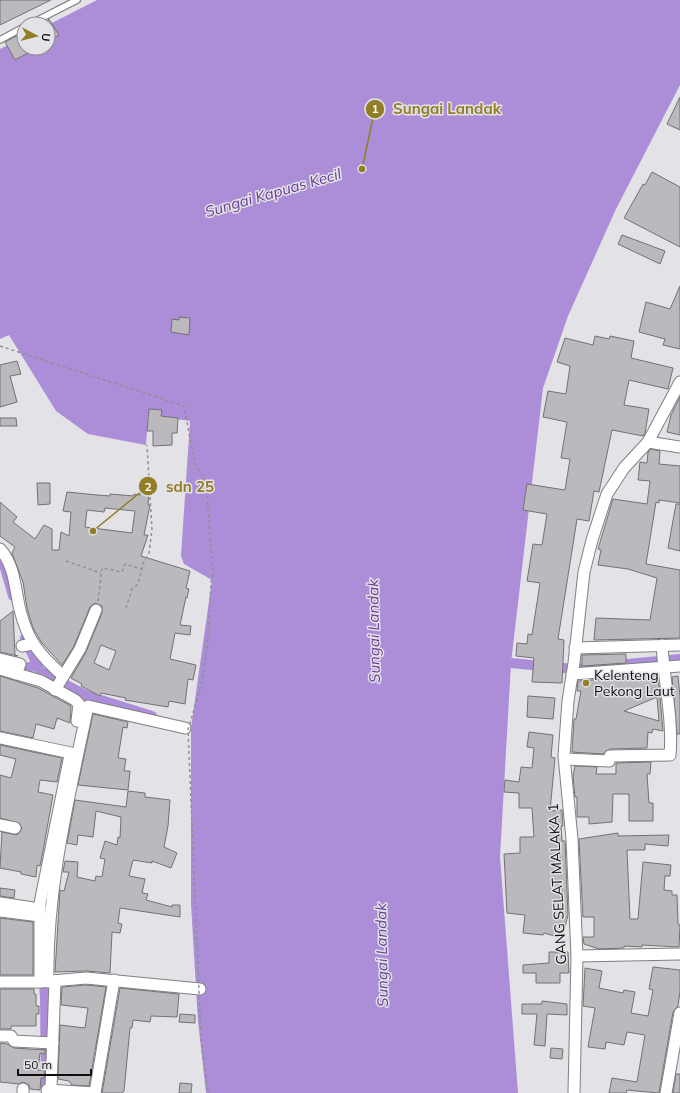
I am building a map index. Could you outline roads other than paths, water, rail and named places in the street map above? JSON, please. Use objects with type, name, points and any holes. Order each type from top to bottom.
[{"type":"street","name":"GANG SELAT MALAKA 1","points":[[574,1093],[577,956],[572,839],[565,759],[565,728],[584,572],[592,540],[607,494],[624,468],[648,442],[679,388]]},
{"type":"street","points":[[648,442],[680,447]]},
{"type":"street","points":[[0,549],[8,560],[28,645],[63,676]]},
{"type":"street","points":[[55,690],[80,649],[96,610]]},
{"type":"street","points":[[565,759],[609,761],[610,756],[670,754],[676,732],[663,667],[662,645]]},
{"type":"street","points":[[575,648],[680,645]]},
{"type":"street","points":[[0,659],[83,705],[185,728]]},
{"type":"street","points":[[572,674],[680,666]]},
{"type":"street","points":[[0,669],[18,669]]},
{"type":"street","points":[[66,792],[71,753],[80,709],[83,705]]},
{"type":"street","points":[[83,705],[55,850],[40,913],[53,1043],[50,1091],[95,1093],[114,980]]},
{"type":"street","points":[[0,738],[71,753]]},
{"type":"street","points":[[0,825],[16,828]]},
{"type":"street","points":[[44,957],[55,850]]},
{"type":"street","points":[[0,903],[40,913]]},
{"type":"street","points":[[0,911],[40,913]]},
{"type":"street","points":[[577,956],[680,954]]},
{"type":"street","points":[[0,982],[46,982],[86,978],[200,989]]},
{"type":"street","points":[[666,1093],[680,1013]]},
{"type":"street","points":[[0,1036],[11,1036],[14,1041],[53,1043]]},
{"type":"lane","points":[[46,16],[77,0]]},
{"type":"lane","points":[[0,40],[16,31]]},
{"type":"water","name":"Sungai Kapuas Kecil","points":[[97,0],[680,0],[680,85],[616,209],[568,316],[543,388],[511,663],[500,857],[518,1093],[206,1093],[198,1021],[191,904],[191,728],[212,580],[184,564],[181,556],[190,421],[148,415],[146,445],[88,434],[56,411],[9,335],[0,339],[0,49],[16,41],[16,56],[56,56],[56,21]]},
{"type":"waterway","points":[[0,556],[3,561],[13,596]]},
{"type":"waterway","points":[[25,638],[40,671],[85,695],[152,716]]},
{"type":"waterway","points":[[511,663],[574,669],[680,659]]},
{"type":"waterway","points":[[12,666],[21,668],[38,666]]},
{"type":"waterway","points":[[81,715],[85,695]]},
{"type":"waterway","points":[[43,975],[45,997],[46,1089]]},
{"type":"place","name":"Sungai Landak","points":[[362,169]]},
{"type":"place","name":"sdn 25","points":[[93,531]]},
{"type":"place","name":"Kelenteng Pekong Laut","points":[[586,683]]}]
